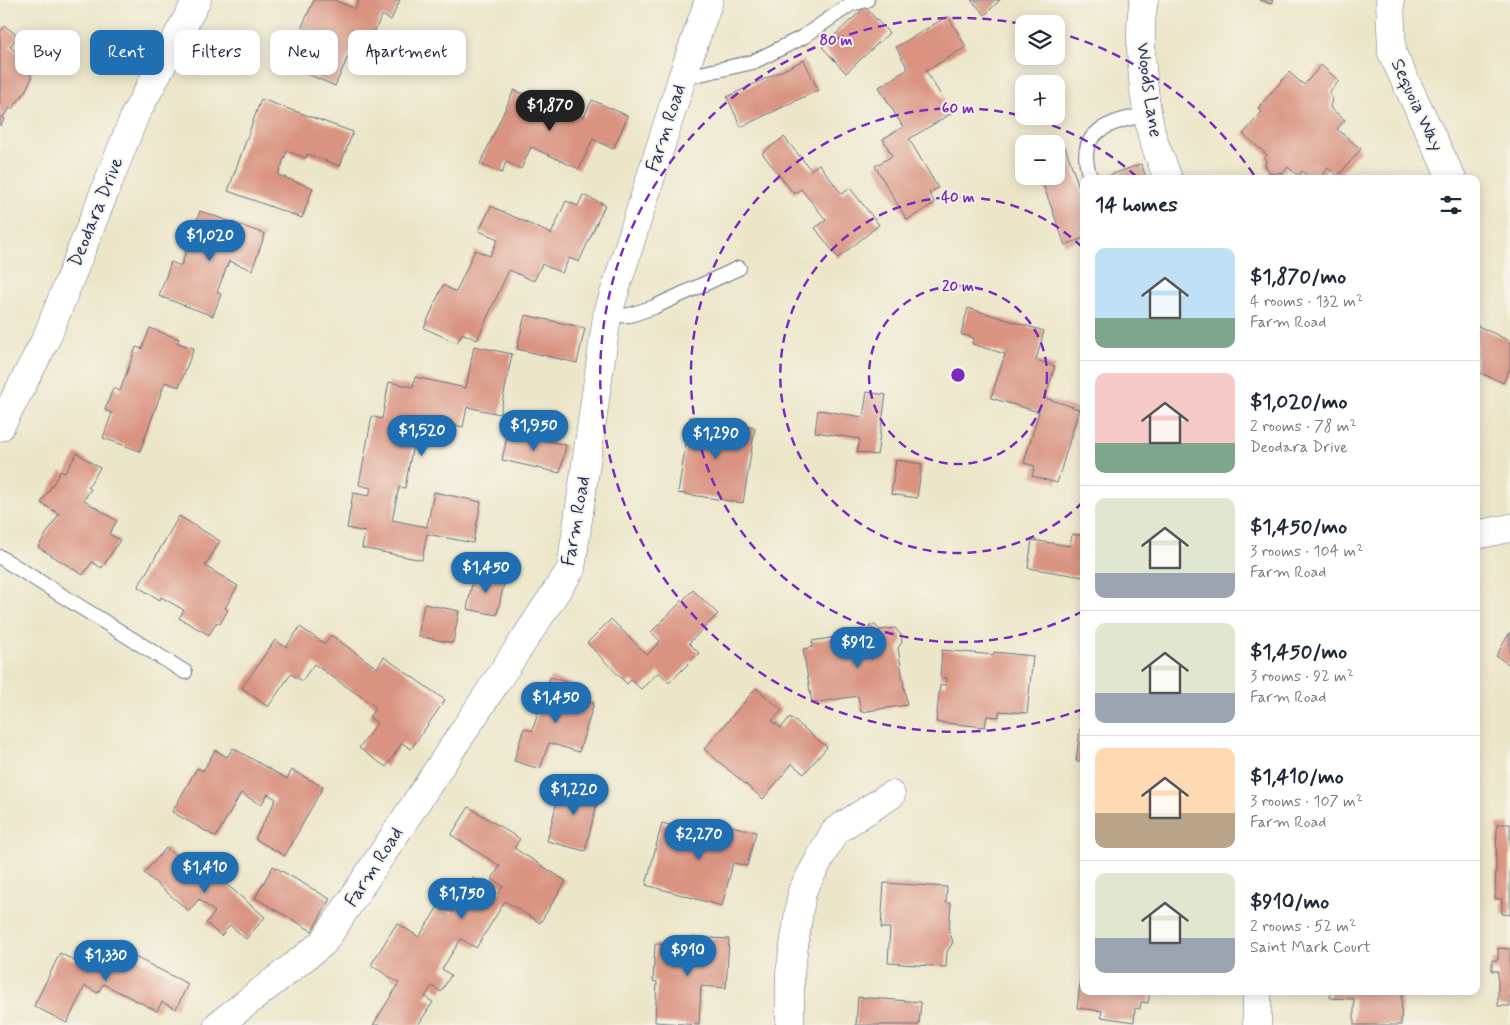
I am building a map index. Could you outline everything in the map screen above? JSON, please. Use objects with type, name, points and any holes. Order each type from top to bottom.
[{"type":"street","name":"Deodara Drive","points":[[0,427],[46,339],[135,115],[197,0]]},
{"type":"street","name":"Farm Road","points":[[218,1025],[323,943],[571,569],[607,316],[682,78],[709,0]]},
{"type":"street","name":"Woods Lane","points":[[1144,0],[1140,17],[1142,66],[1151,132],[1167,175]]},
{"type":"street","name":"Sequoia Way","points":[[1390,0],[1392,53],[1450,175]]},
{"type":"street","points":[[1480,534],[1510,528]]},
{"type":"street","points":[[790,1025],[790,974],[802,890],[835,831],[891,795]]},
{"type":"street","points":[[1257,995],[1257,1025]]},
{"type":"lane","points":[[682,78],[753,62],[804,37],[851,4],[867,0]]},
{"type":"lane","points":[[1089,175],[1086,145],[1093,134],[1108,124],[1149,114]]},
{"type":"lane","points":[[607,316],[630,315],[654,307],[739,268]]},
{"type":"lane","points":[[0,556],[186,672]]},
{"type":"building","points":[[314,0],[334,0],[355,9],[359,0],[400,0],[391,20],[382,15],[375,30],[348,30],[348,57],[335,86],[310,75],[338,75],[338,30],[300,30]]},
{"type":"building","points":[[971,0],[1000,0],[985,15]]},
{"type":"building","points":[[1260,0],[1273,0],[1271,4]]},
{"type":"building","points":[[865,7],[889,33],[846,73],[822,47]]},
{"type":"building","points":[[948,16],[966,47],[926,71],[952,113],[909,139],[938,188],[929,193],[935,203],[907,220],[875,166],[892,156],[883,139],[903,127],[879,87],[908,69],[896,47]]},
{"type":"building","points":[[5,26],[15,34],[15,40],[10,47],[15,51],[15,75],[30,75],[32,78],[24,93],[12,109],[10,108],[3,117],[5,119],[0,126],[0,32]]},
{"type":"building","points":[[804,60],[818,90],[741,127],[727,97]]},
{"type":"building","points":[[1321,65],[1339,81],[1329,92],[1332,98],[1330,108],[1345,120],[1337,129],[1361,149],[1339,175],[1328,168],[1322,175],[1306,175],[1302,171],[1297,175],[1288,167],[1282,174],[1280,172],[1276,174],[1270,173],[1265,165],[1266,160],[1264,158],[1267,155],[1243,134],[1262,112],[1258,108],[1289,72],[1304,85]]},
{"type":"building","points":[[514,90],[546,104],[547,100],[584,117],[592,100],[628,116],[613,149],[593,139],[579,169],[531,147],[521,169],[506,162],[502,173],[480,164]]},
{"type":"building","points":[[261,99],[353,132],[340,166],[307,154],[306,158],[287,151],[278,175],[313,188],[302,218],[228,191]]},
{"type":"building","points":[[784,137],[811,170],[819,164],[842,194],[850,188],[879,225],[838,258],[815,228],[826,220],[801,189],[794,194],[762,153]]},
{"type":"building","points":[[1065,147],[1080,190],[1080,239],[1065,245],[1043,185],[1065,185]]},
{"type":"building","points":[[1141,164],[1145,175],[1110,175]]},
{"type":"building","points":[[583,195],[605,205],[579,262],[569,258],[562,273],[542,264],[534,281],[509,270],[477,340],[462,333],[457,343],[424,328],[443,285],[456,292],[475,250],[490,256],[498,239],[479,231],[491,206],[551,234],[566,201],[578,206]]},
{"type":"building","points":[[200,211],[265,234],[252,270],[229,261],[217,292],[221,294],[213,316],[159,296],[171,262],[181,266]]},
{"type":"building","points":[[968,308],[1044,331],[1036,360],[1055,366],[1045,398],[1079,409],[1057,483],[1032,476],[1035,466],[1024,463],[1039,412],[991,398],[1005,354],[972,344],[974,338],[961,334]]},
{"type":"building","points":[[525,315],[585,328],[577,363],[517,349]]},
{"type":"building","points":[[1480,327],[1510,341],[1510,369],[1503,383],[1480,373]]},
{"type":"building","points":[[150,328],[179,339],[177,343],[194,348],[179,387],[165,382],[140,451],[103,438],[112,413],[105,410],[113,388],[120,391],[136,347],[142,349]]},
{"type":"building","points":[[474,346],[512,354],[500,414],[467,407],[463,427],[424,419],[422,430],[403,427],[400,442],[413,444],[405,488],[399,487],[392,520],[427,527],[434,492],[481,502],[473,543],[427,534],[422,560],[362,548],[365,532],[347,528],[353,493],[369,496],[371,488],[359,485],[372,416],[382,419],[389,382],[413,387],[415,377],[466,388]]},
{"type":"building","points":[[867,392],[886,395],[877,455],[857,452],[860,439],[815,432],[818,410],[863,417]]},
{"type":"building","points":[[690,417],[755,428],[743,503],[678,493]]},
{"type":"building","points":[[508,432],[566,445],[560,473],[502,460]]},
{"type":"building","points":[[77,453],[100,468],[88,487],[91,489],[84,500],[117,521],[109,534],[120,540],[102,568],[92,562],[83,575],[38,547],[59,514],[41,503],[61,471],[65,473]]},
{"type":"building","points":[[896,460],[922,464],[917,498],[891,494]]},
{"type":"building","points":[[179,516],[220,541],[205,566],[238,586],[225,608],[228,610],[220,624],[217,622],[209,635],[179,618],[184,610],[161,597],[160,600],[138,587]]},
{"type":"building","points":[[1072,534],[1080,535],[1080,576],[1028,568],[1032,540],[1070,546]]},
{"type":"building","points":[[474,573],[505,579],[497,615],[467,609]]},
{"type":"building","points":[[693,590],[718,614],[689,643],[699,653],[669,683],[659,672],[641,689],[631,680],[627,684],[587,643],[611,619],[647,655],[660,641],[651,632]]},
{"type":"building","points":[[424,604],[459,611],[453,643],[418,636]]},
{"type":"building","points":[[875,625],[880,630],[895,628],[901,635],[902,642],[898,648],[907,705],[861,712],[858,696],[812,703],[803,649],[813,647],[812,641],[855,634],[854,630],[864,629],[865,633],[870,626]]},
{"type":"building","points":[[300,627],[325,644],[331,635],[377,668],[384,657],[445,700],[411,749],[402,743],[386,767],[359,748],[377,723],[369,717],[376,707],[314,664],[302,681],[291,674],[268,707],[242,688],[275,640],[286,647]]},
{"type":"building","points":[[1510,632],[1510,665],[1496,656]]},
{"type":"building","points":[[942,650],[994,655],[994,652],[1033,656],[1027,713],[999,711],[999,717],[987,716],[985,727],[936,722],[940,685],[946,685],[947,678],[940,677]]},
{"type":"building","points":[[550,677],[579,686],[576,696],[594,703],[579,752],[549,743],[540,769],[514,761],[524,728],[532,731]]},
{"type":"building","points":[[756,688],[782,710],[772,721],[781,728],[790,717],[827,747],[804,774],[792,764],[763,799],[704,749]]},
{"type":"building","points":[[1080,729],[1080,762],[1076,761]]},
{"type":"building","points":[[233,748],[287,779],[292,770],[323,787],[285,856],[255,839],[276,799],[268,794],[261,805],[241,793],[216,837],[172,812],[197,768],[203,771],[215,750],[227,757]]},
{"type":"building","points":[[562,782],[600,791],[585,851],[547,841]]},
{"type":"building","points":[[469,807],[520,839],[514,848],[566,881],[540,923],[505,901],[476,948],[461,939],[442,969],[451,975],[441,992],[432,986],[425,997],[433,1002],[418,1025],[373,1025],[399,983],[371,965],[397,923],[419,937],[439,905],[452,913],[473,878],[498,894],[503,886],[492,879],[500,866],[451,835]]},
{"type":"building","points":[[662,823],[715,837],[719,823],[756,832],[747,866],[733,863],[722,906],[646,885]]},
{"type":"building","points":[[1497,824],[1510,824],[1510,915],[1502,914],[1502,899],[1495,899]]},
{"type":"building","points":[[166,848],[199,875],[206,867],[265,917],[246,939],[230,925],[221,936],[206,923],[215,912],[199,899],[189,911],[144,873]]},
{"type":"building","points":[[273,866],[330,899],[312,931],[255,898]]},
{"type":"building","points":[[884,883],[947,887],[946,903],[951,903],[949,930],[953,942],[947,952],[946,967],[888,963],[890,928],[881,928]]},
{"type":"building","points":[[692,937],[729,939],[726,988],[701,986],[699,1025],[655,1022],[657,982],[653,981],[655,944],[692,946]]},
{"type":"building","points":[[85,942],[125,962],[129,954],[188,984],[176,1009],[162,1002],[157,1011],[103,984],[98,993],[85,986],[67,1023],[34,1006],[60,953],[75,961]]},
{"type":"building","points":[[1498,948],[1510,949],[1510,1006],[1498,1006],[1498,971],[1492,971],[1492,960],[1498,960]]},
{"type":"building","points":[[1080,985],[1080,995],[1149,995],[1148,1003],[1141,1002],[1140,1009],[1135,1008],[1134,1022],[1101,1017],[1102,1011],[1077,1008]]},
{"type":"building","points":[[1330,995],[1402,995],[1401,1025],[1354,1025],[1354,999],[1330,998]]},
{"type":"building","points":[[858,997],[921,1002],[919,1025],[856,1025]]}]
